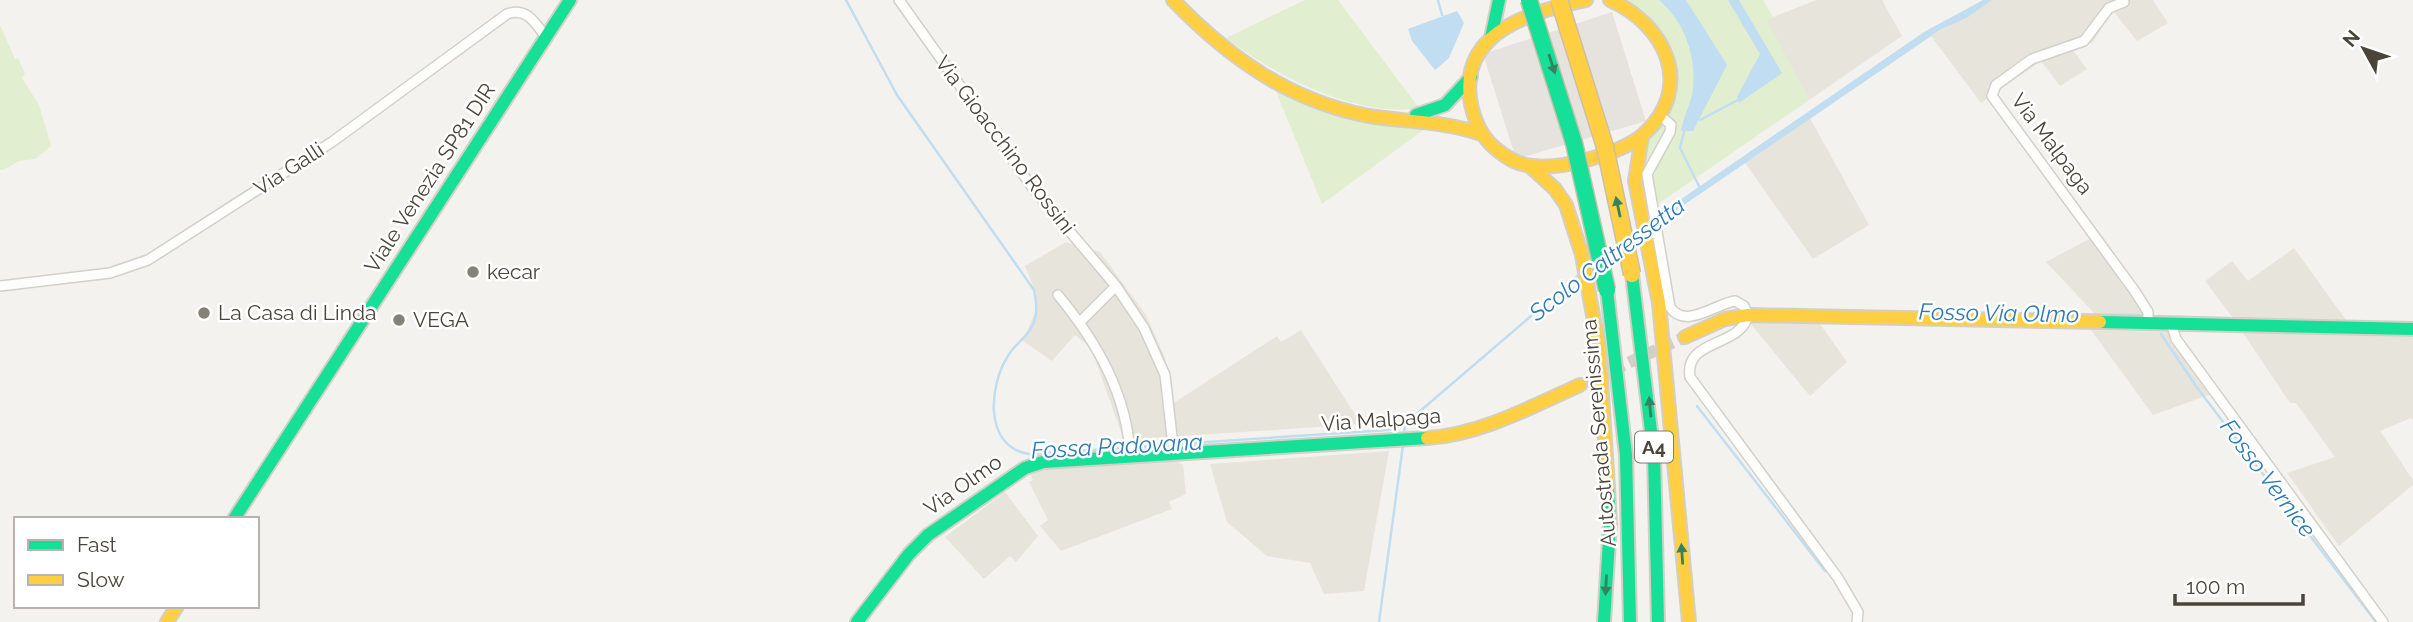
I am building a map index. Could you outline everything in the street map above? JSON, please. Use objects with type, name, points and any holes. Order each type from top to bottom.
[{"type":"main road","name":"Viale Venezia SP81 DIR","points":[[235,517],[570,0]]},
{"type":"main road","points":[[1173,0],[1212,40],[1270,83],[1330,108],[1395,119],[1450,122],[1482,134]]},
{"type":"main road","points":[[1499,0],[1491,38],[1476,60],[1471,77],[1470,107],[1482,134],[1503,156],[1531,167],[1560,196],[1582,255],[1599,348],[1610,524],[1604,622]]},
{"type":"main road","name":"Autostrada Serenissima","points":[[1529,0],[1559,86],[1586,185],[1616,344],[1627,459],[1630,622]]},
{"type":"main road","name":"A4","points":[[1559,0],[1605,147],[1632,274],[1654,456],[1658,622]]},
{"type":"main road","points":[[1491,38],[1520,20],[1586,0]]},
{"type":"main road","points":[[1531,167],[1564,165],[1613,150],[1642,136],[1660,115],[1671,79],[1665,48],[1655,29],[1640,13],[1610,0]]},
{"type":"main road","points":[[1395,119],[1437,109],[1457,94],[1471,77]]},
{"type":"main road","points":[[1642,136],[1635,166],[1652,238],[1676,455],[1689,622]]},
{"type":"main road","points":[[1685,337],[1725,319],[1748,315],[2413,329]]},
{"type":"main road","name":"Via Malpaga","points":[[1174,448],[1395,440],[1465,433],[1580,385]]},
{"type":"main road","name":"Via Olmo","points":[[858,622],[921,541],[1017,472],[1043,462],[1174,448]]},
{"type":"street","name":"Via Gioacchino Rossini","points":[[900,0],[1032,187],[1116,286],[1144,328],[1161,365],[1174,448]]},
{"type":"street","name":"Via Malpaga","points":[[2124,2],[2109,8],[2084,41],[2032,59],[1996,85],[1992,96],[2000,111],[2134,289],[2148,312],[2148,323]]},
{"type":"street","name":"Via Galli","points":[[0,286],[110,273],[148,260],[332,142],[507,14],[522,12],[528,15],[546,37]]},
{"type":"street","points":[[1646,205],[1647,174],[1671,125],[1660,115]]},
{"type":"street","points":[[1652,238],[1667,299],[1674,313],[1686,317],[1732,301],[1744,306],[1748,315],[1742,330],[1697,354],[1690,365],[1690,377],[1838,578],[1858,612],[1857,622]]},
{"type":"street","points":[[1080,322],[1116,286]]},
{"type":"street","points":[[1058,295],[1080,322],[1109,372],[1130,451]]},
{"type":"street","points":[[2171,323],[2176,339],[2384,622]]},
{"type":"shaded area","points":[[1816,0],[1882,0],[1902,36],[1809,100],[1766,20]]},
{"type":"shaded area","points":[[1992,0],[2153,0],[2168,23],[2137,41],[2113,11],[2093,42],[2072,49],[2087,69],[2060,86],[2041,61],[1981,103],[1931,36]]},
{"type":"shaded area","points":[[1612,12],[1646,121],[1516,159],[1483,54]]},
{"type":"shaded area","points":[[1810,118],[1869,225],[1813,259],[1745,163]]},
{"type":"shaded area","points":[[2089,239],[2156,316],[2096,315],[2046,262]]},
{"type":"shaded area","points":[[1066,242],[1100,252],[1146,315],[1165,358],[1172,404],[1277,336],[1281,342],[1301,330],[1361,424],[1124,440],[1091,348],[1075,335],[1052,361],[1023,341],[1036,310],[1036,293],[1025,266]]},
{"type":"shaded area","points":[[2294,248],[2346,320],[2233,318],[2205,281],[2232,261],[2248,281]]},
{"type":"shaded area","points":[[1749,322],[1820,324],[1847,362],[1810,396]]},
{"type":"shaded area","points":[[2091,330],[2171,332],[2214,393],[2153,415]]},
{"type":"shaded area","points":[[2243,333],[2413,337],[2413,420],[2411,418],[2380,431],[2413,480],[2413,485],[2339,546],[2287,473],[2335,457],[2296,403],[2290,403]]},
{"type":"shaded area","points":[[1389,451],[1364,591],[1324,594],[1310,563],[1267,556],[1227,522],[1210,464]]},
{"type":"shaded area","points":[[1175,460],[1183,465],[1186,494],[1169,502],[1172,509],[1061,551],[1040,526],[1048,520],[1029,482],[1033,480],[1029,471],[1063,464]]},
{"type":"shaded area","points":[[1005,492],[1038,536],[1016,562],[1010,556],[984,579],[945,537]]},
{"type":"green space","points":[[1305,0],[1338,0],[1419,108],[1369,106],[1317,91],[1268,66],[1226,38]]},
{"type":"green space","points":[[1627,0],[1763,0],[1773,17],[1767,21],[1809,100],[1642,215],[1637,182],[1646,140],[1665,111],[1667,43],[1647,14]]},
{"type":"green space","points":[[0,25],[25,74],[22,78],[39,105],[51,146],[35,159],[19,161],[3,170],[0,170]]},
{"type":"green space","points":[[1275,89],[1369,121],[1429,126],[1322,204]]},
{"type":"water","points":[[1659,0],[1686,0],[1727,65],[1693,131],[1681,131],[1692,95],[1693,69],[1688,43],[1676,20]]},
{"type":"water","points":[[1728,0],[1739,0],[1782,73],[1739,103],[1737,97],[1760,54]]},
{"type":"water","points":[[1983,0],[1992,0],[1968,17],[1940,30],[1659,222],[1658,215],[1924,32]]},
{"type":"water","points":[[1457,11],[1464,23],[1449,58],[1435,70],[1412,41],[1408,29]]},
{"type":"waterway","name":"Fossa Padovana","points":[[846,0],[897,95],[1034,290],[1034,322],[1029,332],[1008,356],[997,383],[994,413],[997,428],[1004,440],[1014,449],[1029,454],[1170,445]]},
{"type":"waterway","points":[[1438,0],[1442,15]]},
{"type":"waterway","points":[[1700,120],[1738,100]]},
{"type":"waterway","points":[[1684,132],[1680,148],[1699,186]]},
{"type":"waterway","name":"Scolo Caltressetta","points":[[1606,256],[1620,245]]},
{"type":"waterway","name":"Scolo Caltressetta","points":[[1404,435],[1405,424],[1580,274]]},
{"type":"waterway","name":"Fosso Via Olmo","points":[[1859,311],[2140,315]]},
{"type":"waterway","name":"Fosso Via Olmo","points":[[2158,316],[2287,320]]},
{"type":"waterway","name":"Fosso Vernice","points":[[2161,334],[2198,389],[2376,622]]},
{"type":"waterway","points":[[1697,406],[1825,571]]},
{"type":"waterway","name":"Fossa Padovana","points":[[1177,444],[1388,430],[1405,424]]},
{"type":"waterway","name":"Scolo Caltressetta","points":[[1379,622],[1403,445]]},
{"type":"tunnel","points":[[1580,385],[1685,337]]},
{"type":"traffic: fast","points":[[235,517],[570,0]]},
{"type":"traffic: fast","points":[[1491,38],[1499,0]]},
{"type":"traffic: fast","points":[[1529,0],[1574,143],[1607,290]]},
{"type":"traffic: fast","points":[[1416,115],[1445,105],[1471,77]]},
{"type":"traffic: fast","points":[[1632,274],[1654,456],[1658,622]]},
{"type":"traffic: fast","points":[[1607,290],[1626,455],[1630,622]]},
{"type":"traffic: fast","points":[[2100,322],[2413,329]]},
{"type":"traffic: fast","points":[[857,622],[909,554],[928,535],[1025,468],[1043,462],[1427,438]]},
{"type":"traffic: fast","points":[[1604,622],[1610,524],[1608,488]]},
{"type":"traffic: slow","points":[[1173,0],[1238,58],[1286,88],[1312,100],[1369,116],[1439,124],[1481,134]]},
{"type":"traffic: slow","points":[[1559,0],[1605,147],[1632,274]]},
{"type":"traffic: slow","points":[[1586,0],[1525,18],[1489,40],[1477,56],[1470,75],[1470,98],[1475,119],[1490,144],[1518,163],[1545,167],[1575,163],[1607,154],[1644,134],[1659,116],[1668,97],[1670,78],[1667,59],[1659,41],[1646,25],[1630,11],[1610,0]]},
{"type":"traffic: slow","points":[[1642,136],[1635,181],[1659,303],[1689,622]]},
{"type":"traffic: slow","points":[[1531,167],[1555,189],[1566,205],[1582,255],[1599,348],[1608,488]]},
{"type":"traffic: slow","points":[[1685,337],[1725,319],[1748,315],[2100,322]]},
{"type":"traffic: slow","points":[[1427,438],[1447,436],[1486,425],[1580,385]]},
{"type":"traffic: slow","points":[[167,622],[176,608]]},
{"type":"place","name":"kecar","points":[[473,272]]},
{"type":"place","name":"La Casa di Linda","points":[[204,313]]},
{"type":"place","name":"VEGA","points":[[399,320]]}]
